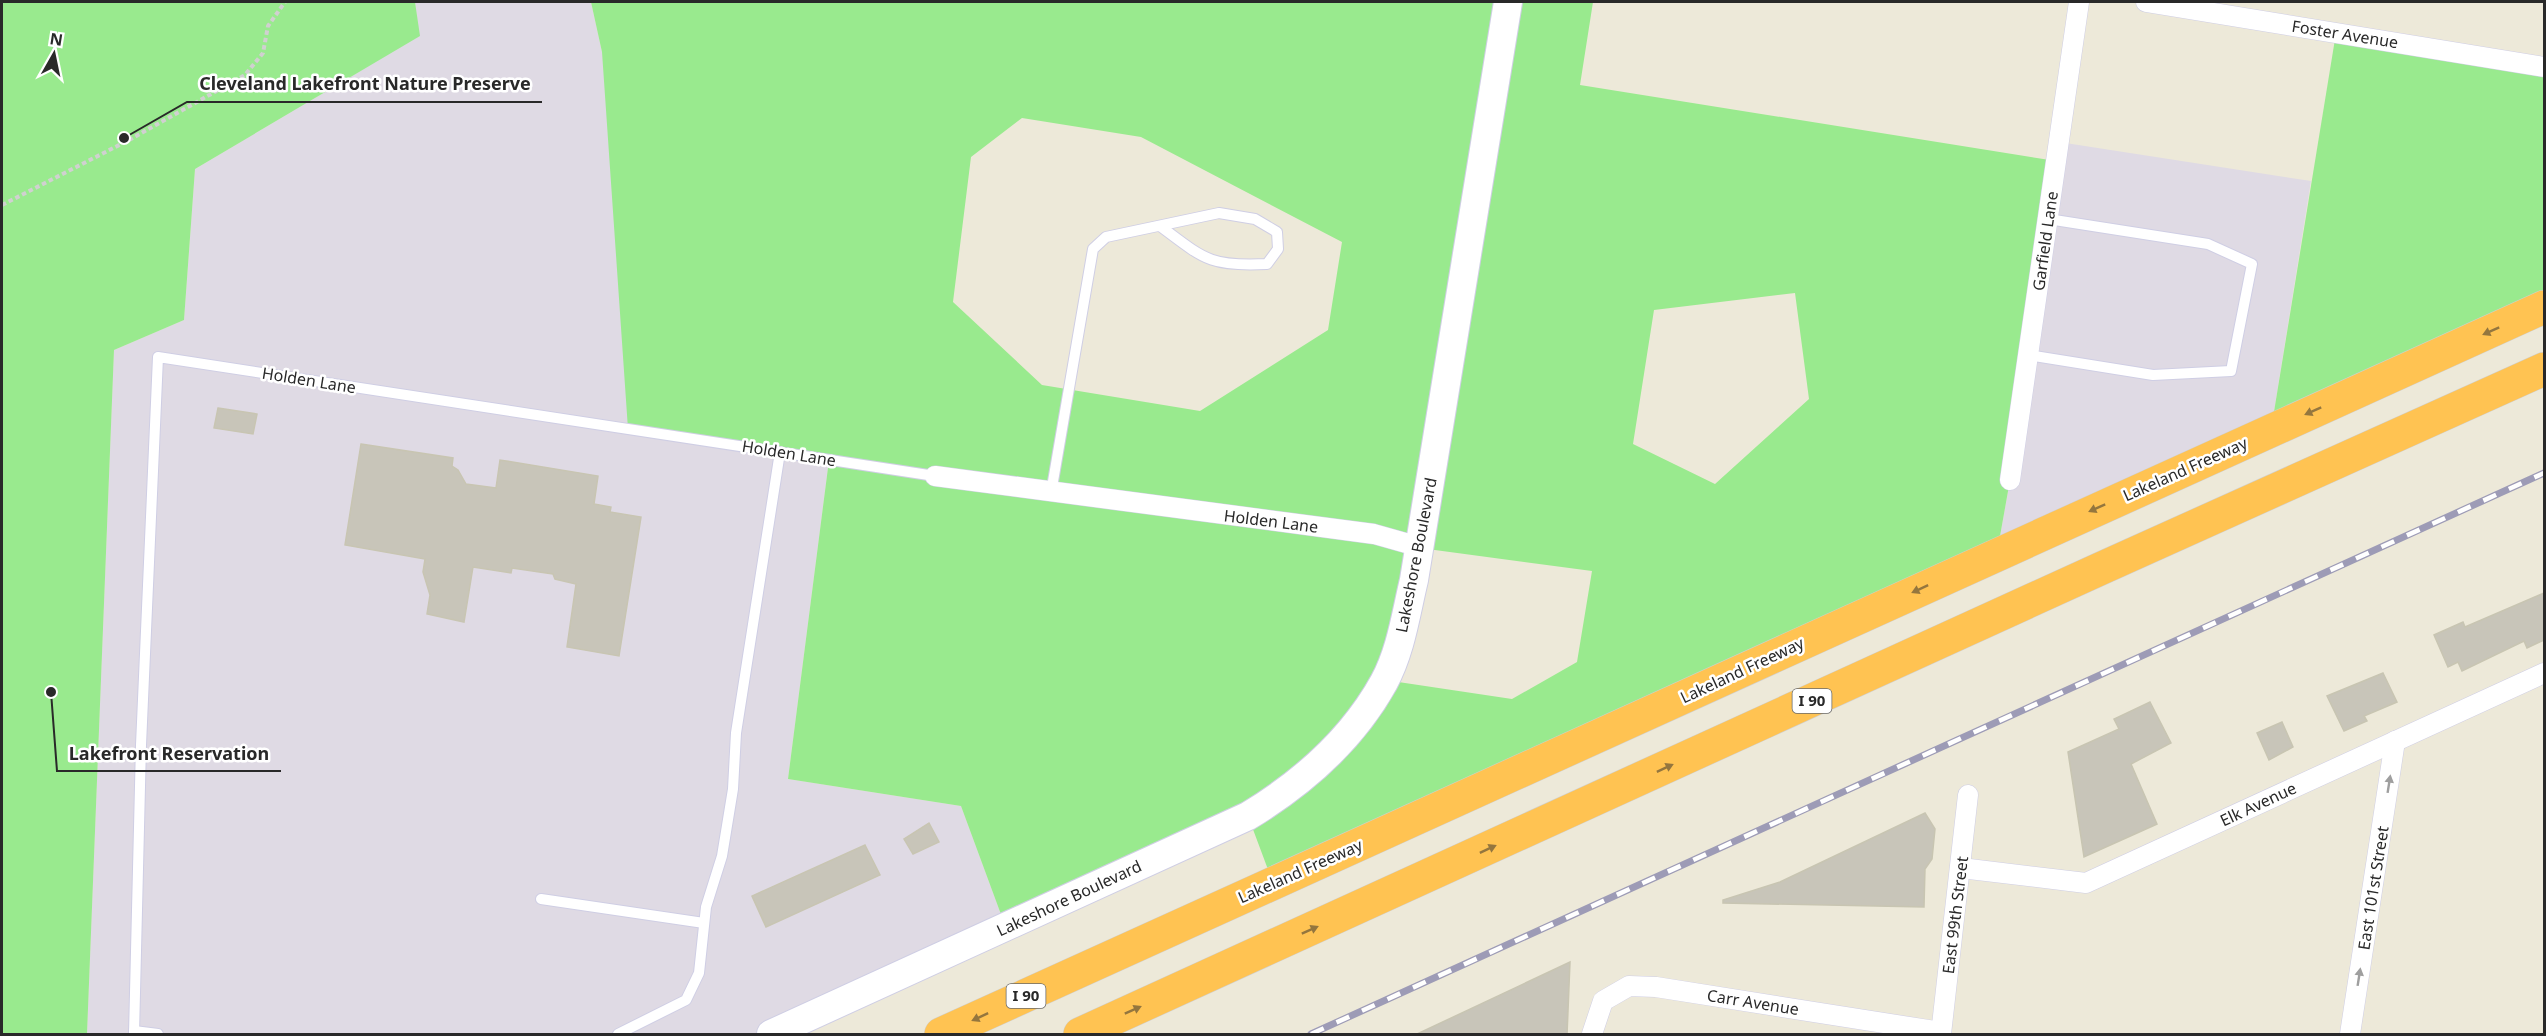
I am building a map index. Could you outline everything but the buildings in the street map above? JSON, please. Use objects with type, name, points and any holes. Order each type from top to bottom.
[{"type":"highway","name":"Lakeland Freeway","points":[[941,1035],[2544,307]]},
{"type":"highway","name":"I 90","points":[[1080,1035],[2102,568],[2544,369]]},
{"type":"street","name":"Lakeshore Boulevard","points":[[771,1035],[1238,821],[1288,792],[1321,764],[1356,724],[1385,680],[1402,631],[1420,547],[1508,2]]},
{"type":"street","name":"Garfield Lane","points":[[2010,480],[2079,2]]},
{"type":"street","name":"Foster Avenue","points":[[2146,2],[2544,67]]},
{"type":"street","name":"Holden Lane","points":[[935,476],[1374,534],[1420,547]]},
{"type":"street","name":"Elk Avenue","points":[[1961,868],[2086,883],[2544,673]]},
{"type":"street","name":"East 101st Street","points":[[2350,1035],[2395,741]]},
{"type":"street","name":"East 99th Street","points":[[1941,1033],[1968,795]]},
{"type":"street","name":"Carr Avenue","points":[[1592,1035],[1603,1000],[1629,986],[1656,987],[1941,1033]]},
{"type":"lane","points":[[1051,493],[1094,249],[1106,237],[1219,213],[1255,219],[1277,232],[1278,249],[1267,264],[1233,266],[1203,258],[1160,226]]},
{"type":"lane","points":[[2028,355],[2153,375],[2231,371],[2252,264],[2208,244],[2048,219]]},
{"type":"lane","name":"Holden Lane","points":[[134,1033],[141,745],[158,357],[935,476]]},
{"type":"lane","points":[[618,1035],[686,1000],[699,974],[706,907],[723,856],[733,789],[736,733],[780,452]]},
{"type":"lane","points":[[541,899],[704,923]]},
{"type":"lane","points":[[134,1033],[158,1035]]},
{"type":"path","points":[[2,205],[129,140],[245,75],[262,53],[268,26],[285,2]]},
{"type":"shaded area","points":[[415,2],[591,2],[602,52],[829,460],[788,779],[961,806],[1006,928],[771,1034],[87,1034],[114,350],[184,320],[195,169],[419,36]]},
{"type":"shaded area","points":[[2059,142],[2311,181],[2271,430],[1997,553],[2010,480]]},
{"type":"green space","points":[[2,2],[415,2],[420,36],[195,169],[184,320],[114,350],[87,1034],[2,1034]]},
{"type":"green space","points":[[591,2],[1593,2],[1580,85],[2056,161],[2010,480],[1997,553],[1273,883],[1248,816],[1006,928],[961,806],[788,779],[829,460],[628,429],[602,52]],"holes":[[[1022,118],[1141,137],[1342,242],[1328,330],[1200,411],[1042,385],[953,302],[971,157]],[[1795,293],[1809,399],[1715,484],[1633,444],[1654,310]],[[1420,548],[1592,571],[1577,662],[1512,699],[1385,680]]]},
{"type":"green space","points":[[2336,33],[2544,67],[2544,307],[2271,430]]},
{"type":"railway","points":[[1311,1034],[2544,473]]},
{"type":"place","name":"Cleveland Lakefront Nature Preserve","points":[[124,138]]},
{"type":"place","name":"Lakefront Reservation","points":[[51,692]]}]
